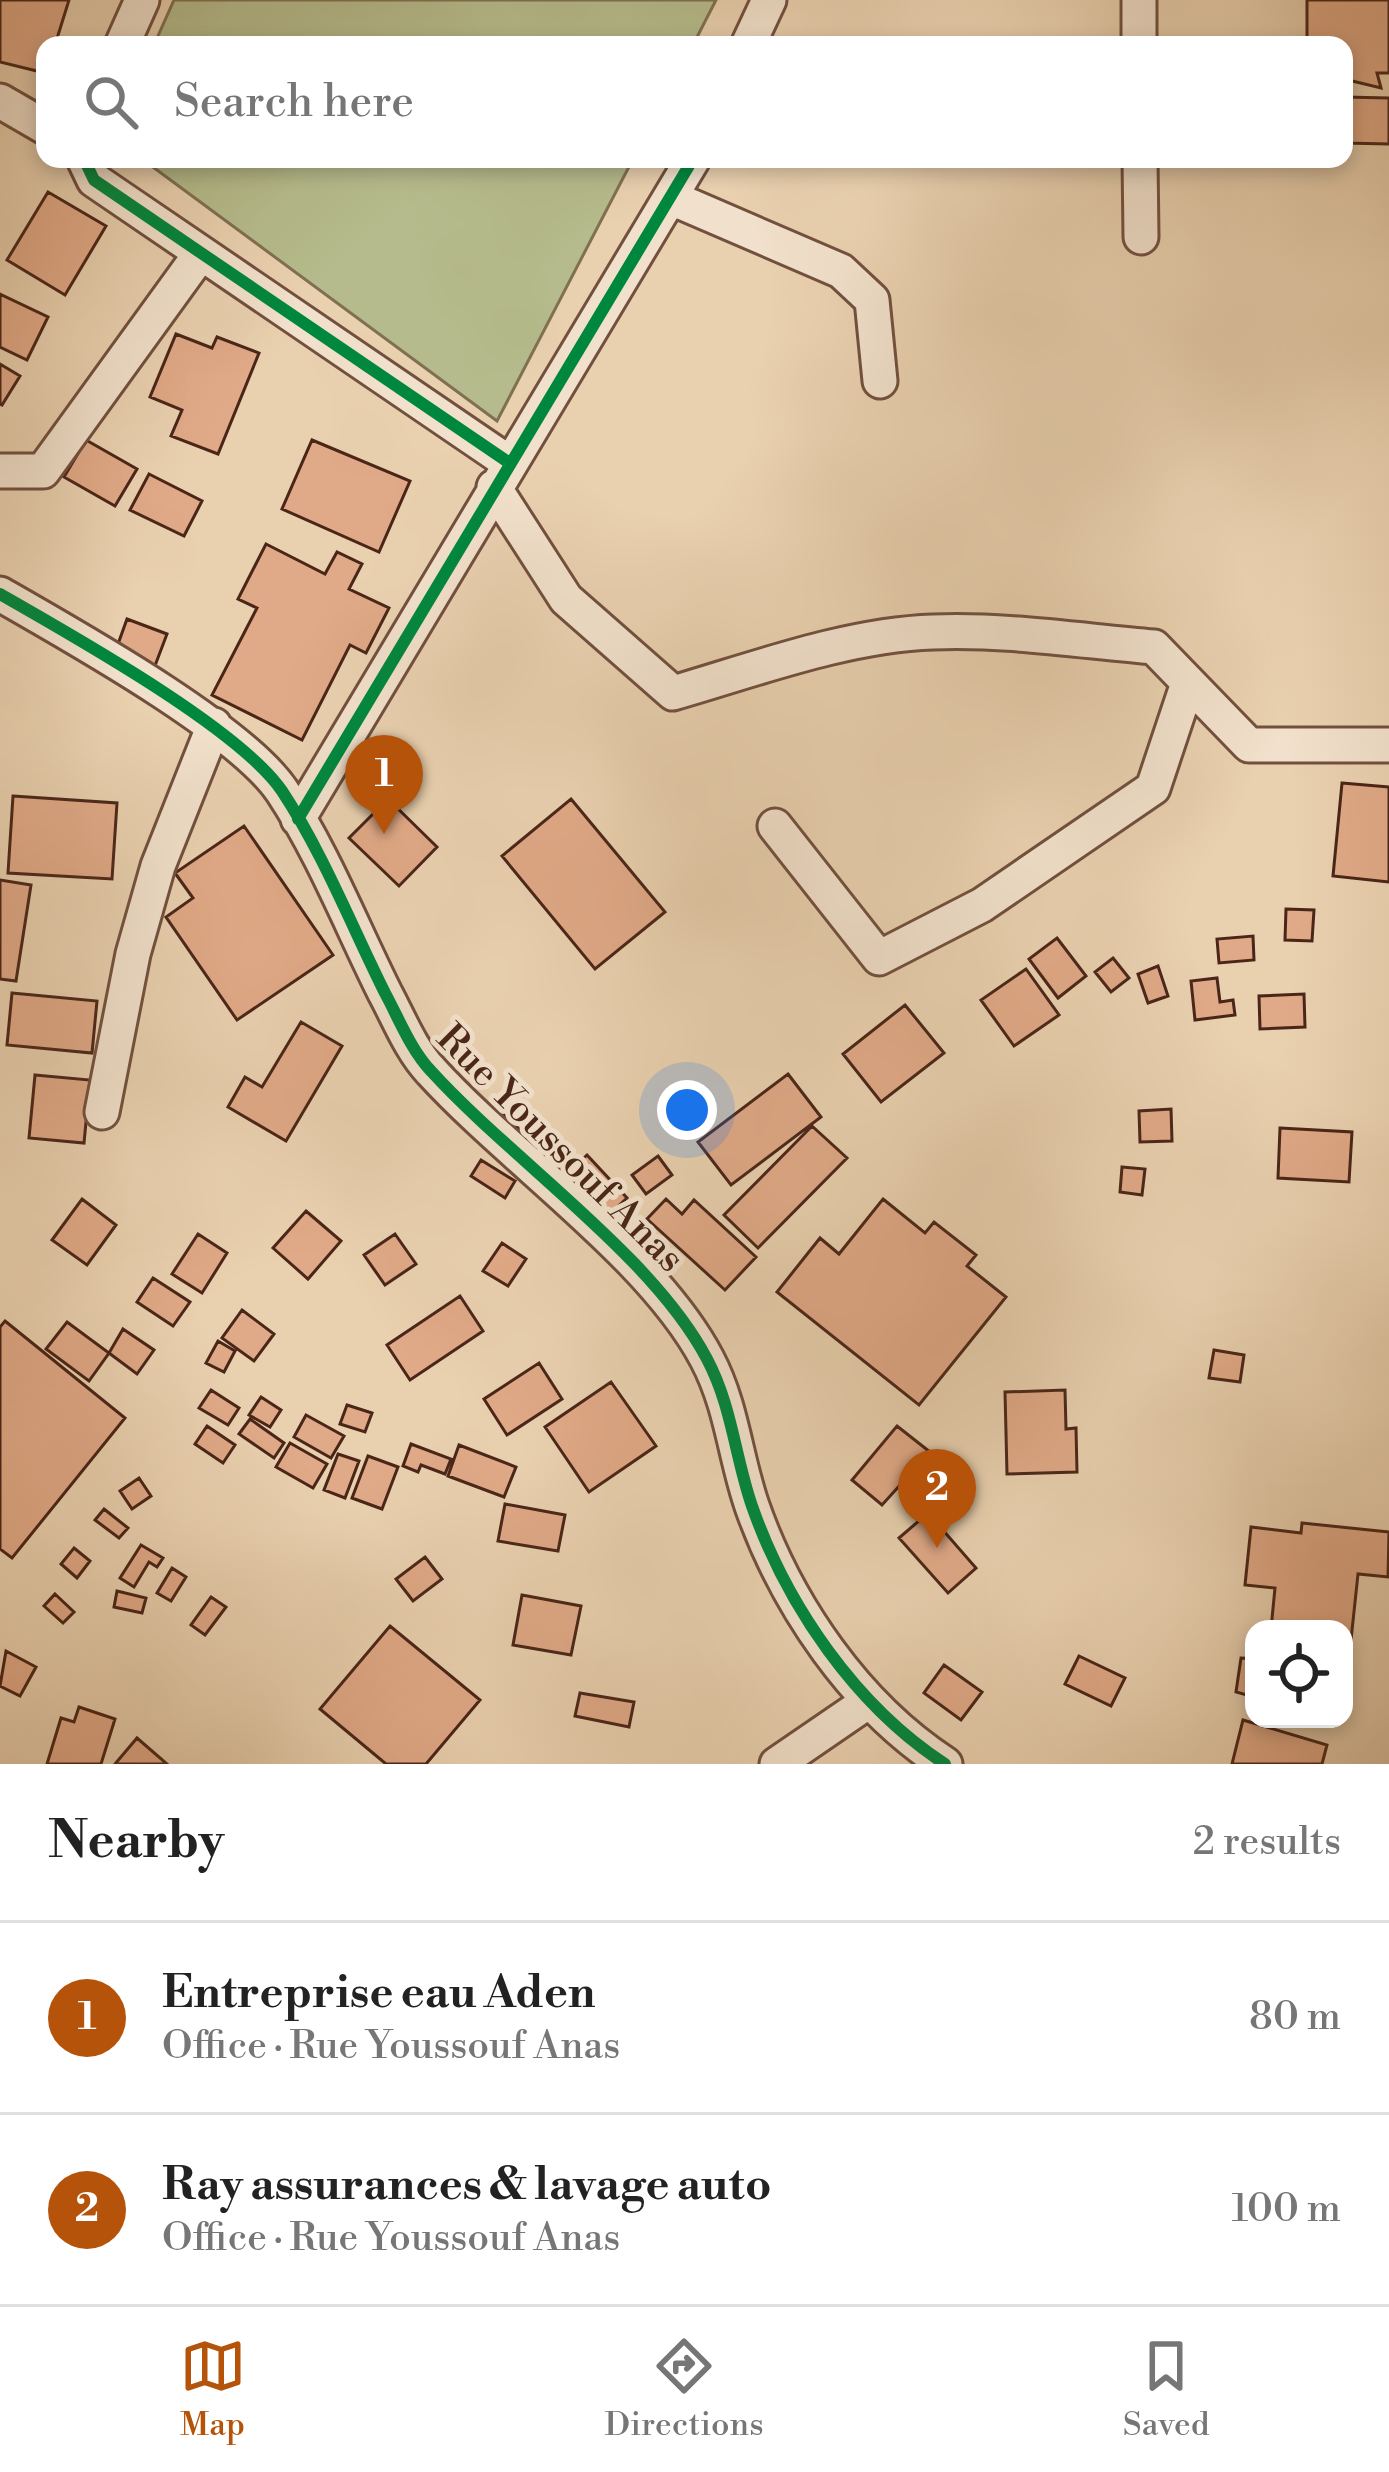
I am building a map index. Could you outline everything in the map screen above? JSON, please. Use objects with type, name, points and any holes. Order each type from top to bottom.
[{"type":"street","points":[[126,36],[142,0]]},
{"type":"street","points":[[752,36],[769,0]]},
{"type":"street","points":[[1139,0],[1139,36]]},
{"type":"street","points":[[0,101],[36,122]]},
{"type":"street","points":[[88,168],[94,180],[201,253],[501,475],[566,599],[673,693],[825,650],[932,632],[1154,647],[1249,745],[1389,745]]},
{"type":"street","points":[[298,819],[689,168]]},
{"type":"street","points":[[1140,168],[1141,237]]},
{"type":"street","points":[[674,199],[841,271],[872,301],[880,381]]},
{"type":"street","points":[[0,471],[43,471],[201,253]]},
{"type":"street","name":"Rue Youssouf Anas","points":[[0,595],[214,725],[279,787],[428,1068],[666,1298],[707,1358],[733,1421],[752,1505],[784,1579],[827,1649],[869,1701],[914,1744],[945,1764]]},
{"type":"street","points":[[775,826],[879,958],[982,905],[1153,788],[1188,682]]},
{"type":"street","points":[[102,1112],[158,866],[214,725]]},
{"type":"street","points":[[777,1764],[869,1701]]},
{"type":"green space","points":[[174,0],[716,0],[698,36],[158,36]]},
{"type":"green space","points":[[154,168],[628,168],[497,421]]},
{"type":"building","points":[[0,0],[69,0],[58,36],[36,36],[36,71],[0,62]]},
{"type":"building","points":[[1307,0],[1389,0],[1389,73],[1377,73],[1381,88],[1353,81],[1353,36],[1307,36]]},
{"type":"building","points":[[1353,97],[1389,98],[1389,144],[1353,143]]},
{"type":"building","points":[[48,192],[106,226],[65,295],[7,260]]},
{"type":"building","points":[[0,294],[48,317],[27,360],[0,347]]},
{"type":"building","points":[[176,334],[212,348],[217,337],[259,353],[218,454],[171,436],[182,410],[150,397]]},
{"type":"building","points":[[0,364],[20,376],[2,405],[0,404]]},
{"type":"building","points":[[86,440],[137,469],[115,506],[64,477]]},
{"type":"building","points":[[312,440],[410,481],[379,552],[282,509]]},
{"type":"building","points":[[149,474],[202,501],[184,536],[130,510]]},
{"type":"building","points":[[266,544],[325,574],[337,552],[362,564],[349,589],[389,608],[366,653],[350,645],[302,740],[212,695],[257,608],[238,599]]},
{"type":"building","points":[[127,619],[167,634],[153,671],[113,658]]},
{"type":"building","points":[[1342,783],[1389,787],[1389,882],[1333,876]]},
{"type":"building","points":[[13,796],[117,803],[112,879],[8,873]]},
{"type":"building","points":[[388,799],[437,847],[399,886],[349,838]]},
{"type":"building","points":[[571,799],[665,912],[595,969],[502,856]]},
{"type":"building","points":[[244,826],[333,955],[237,1020],[166,917],[193,898],[175,873]]},
{"type":"building","points":[[0,880],[31,885],[16,981],[0,979]]},
{"type":"building","points":[[1286,909],[1314,910],[1312,941],[1285,940]]},
{"type":"building","points":[[1253,936],[1254,960],[1219,963],[1217,939]]},
{"type":"building","points":[[1057,938],[1086,976],[1058,998],[1029,959]]},
{"type":"building","points":[[1113,958],[1129,978],[1111,992],[1095,972]]},
{"type":"building","points":[[1158,966],[1168,996],[1148,1003],[1138,974]]},
{"type":"building","points":[[1026,969],[1059,1015],[1014,1046],[981,1000]]},
{"type":"building","points":[[1217,978],[1220,1002],[1233,1000],[1235,1015],[1195,1020],[1191,981]]},
{"type":"building","points":[[12,993],[97,1001],[92,1053],[7,1045]]},
{"type":"building","points":[[1304,994],[1305,1027],[1260,1029],[1259,996]]},
{"type":"building","points":[[905,1005],[944,1053],[881,1102],[843,1054]]},
{"type":"building","points":[[301,1022],[342,1046],[286,1141],[228,1107],[245,1077],[262,1087]]},
{"type":"building","points":[[788,1074],[821,1117],[731,1185],[698,1142]]},
{"type":"building","points":[[35,1075],[90,1080],[84,1143],[29,1138]]},
{"type":"building","points":[[517,1098],[564,1146],[539,1171],[517,1149],[528,1138],[502,1112]]},
{"type":"building","points":[[1171,1109],[1172,1141],[1140,1142],[1139,1111]]},
{"type":"building","points":[[812,1126],[847,1158],[758,1248],[724,1215]]},
{"type":"building","points":[[1280,1128],[1352,1132],[1349,1182],[1278,1178]]},
{"type":"building","points":[[587,1155],[627,1198],[598,1225],[558,1182]]},
{"type":"building","points":[[658,1156],[672,1175],[646,1194],[632,1175]]},
{"type":"building","points":[[481,1160],[515,1181],[505,1198],[471,1176]]},
{"type":"building","points":[[1122,1167],[1145,1169],[1142,1195],[1120,1192]]},
{"type":"building","points":[[82,1199],[116,1225],[87,1265],[52,1240]]},
{"type":"building","points":[[666,1199],[682,1214],[694,1200],[756,1257],[725,1290],[647,1219]]},
{"type":"building","points":[[883,1199],[925,1233],[934,1222],[976,1255],[967,1266],[1006,1297],[919,1405],[777,1292],[820,1238],[839,1254]]},
{"type":"building","points":[[306,1211],[341,1241],[308,1279],[273,1248]]},
{"type":"building","points":[[198,1234],[227,1253],[202,1293],[172,1274]]},
{"type":"building","points":[[395,1234],[416,1264],[385,1285],[364,1255]]},
{"type":"building","points":[[502,1243],[526,1259],[508,1286],[483,1271]]},
{"type":"building","points":[[153,1278],[190,1302],[173,1326],[137,1302]]},
{"type":"building","points":[[460,1296],[483,1331],[410,1380],[387,1345]]},
{"type":"building","points":[[242,1310],[274,1334],[254,1361],[222,1338]]},
{"type":"building","points":[[5,1321],[125,1418],[12,1558],[0,1549],[0,1327]]},
{"type":"building","points":[[67,1322],[109,1353],[89,1381],[46,1349]]},
{"type":"building","points":[[123,1329],[154,1350],[137,1374],[109,1353]]},
{"type":"building","points":[[218,1341],[235,1351],[224,1372],[206,1363]]},
{"type":"building","points":[[1214,1350],[1244,1355],[1240,1382],[1209,1378]]},
{"type":"building","points":[[539,1363],[562,1399],[507,1435],[484,1399]]},
{"type":"building","points":[[611,1382],[656,1446],[589,1492],[545,1427]]},
{"type":"building","points":[[211,1390],[239,1408],[228,1425],[199,1408]]},
{"type":"building","points":[[1065,1390],[1066,1429],[1076,1428],[1077,1472],[1007,1474],[1005,1392]]},
{"type":"building","points":[[261,1397],[281,1410],[270,1427],[249,1415]]},
{"type":"building","points":[[347,1405],[372,1413],[365,1432],[340,1424]]},
{"type":"building","points":[[306,1415],[344,1436],[331,1458],[294,1437]]},
{"type":"building","points":[[250,1419],[284,1443],[274,1458],[239,1434]]},
{"type":"building","points":[[207,1426],[235,1445],[223,1463],[195,1444]]},
{"type":"building","points":[[897,1426],[930,1452],[882,1505],[852,1480]]},
{"type":"building","points":[[290,1443],[327,1464],[313,1488],[276,1467]]},
{"type":"building","points":[[411,1444],[451,1459],[445,1474],[421,1465],[418,1472],[403,1466]]},
{"type":"building","points":[[459,1445],[516,1467],[504,1497],[448,1476]]},
{"type":"building","points":[[338,1454],[359,1461],[345,1498],[324,1490]]},
{"type":"building","points":[[368,1456],[398,1467],[382,1509],[352,1498]]},
{"type":"building","points":[[139,1478],[151,1496],[132,1509],[120,1491]]},
{"type":"building","points":[[505,1504],[565,1515],[558,1551],[498,1541]]},
{"type":"building","points":[[104,1509],[128,1528],[119,1538],[95,1520]]},
{"type":"building","points":[[928,1513],[976,1568],[948,1593],[899,1538]]},
{"type":"building","points":[[1302,1523],[1389,1532],[1388,1577],[1358,1574],[1353,1621],[1272,1620],[1275,1588],[1245,1585],[1251,1527],[1301,1533]]},
{"type":"building","points":[[141,1545],[163,1558],[157,1567],[149,1562],[134,1587],[120,1578]]},
{"type":"building","points":[[74,1548],[90,1561],[77,1578],[61,1564]]},
{"type":"building","points":[[425,1557],[442,1579],[413,1601],[396,1579]]},
{"type":"building","points":[[172,1568],[186,1577],[171,1601],[157,1593]]},
{"type":"building","points":[[117,1591],[146,1598],[142,1613],[114,1607]]},
{"type":"building","points":[[55,1594],[74,1612],[63,1623],[44,1606]]},
{"type":"building","points":[[522,1595],[581,1606],[571,1655],[513,1645]]},
{"type":"building","points":[[211,1597],[226,1607],[205,1635],[191,1625]]},
{"type":"building","points":[[390,1626],[480,1700],[426,1764],[386,1764],[320,1709]]},
{"type":"building","points":[[6,1651],[36,1667],[20,1696],[0,1686]]},
{"type":"building","points":[[1079,1656],[1125,1678],[1111,1706],[1065,1684]]},
{"type":"building","points":[[1241,1658],[1245,1658],[1245,1694],[1236,1692]]},
{"type":"building","points":[[944,1665],[982,1692],[961,1720],[924,1693]]},
{"type":"building","points":[[580,1693],[634,1702],[629,1727],[575,1716]]},
{"type":"building","points":[[79,1707],[115,1719],[101,1764],[47,1764],[61,1718],[74,1722]]},
{"type":"building","points":[[1243,1720],[1245,1728],[1270,1728],[1327,1745],[1322,1764],[1232,1764]]},
{"type":"building","points":[[137,1738],[167,1764],[115,1764]]},
{"type":"cycle path","points":[[88,168],[94,180],[508,462]]},
{"type":"cycle path","points":[[298,819],[688,168]]},
{"type":"cycle path","points":[[0,594],[193,712],[230,739],[282,791],[417,1054],[464,1105],[617,1246],[683,1321],[715,1377],[752,1506],[805,1616],[828,1651],[882,1713],[945,1764]]},
{"type":"place","name":"Entreprise eau Aden","points":[[384,834]]},
{"type":"place","name":"Ray assurances & lavage auto","points":[[937,1548]]}]
